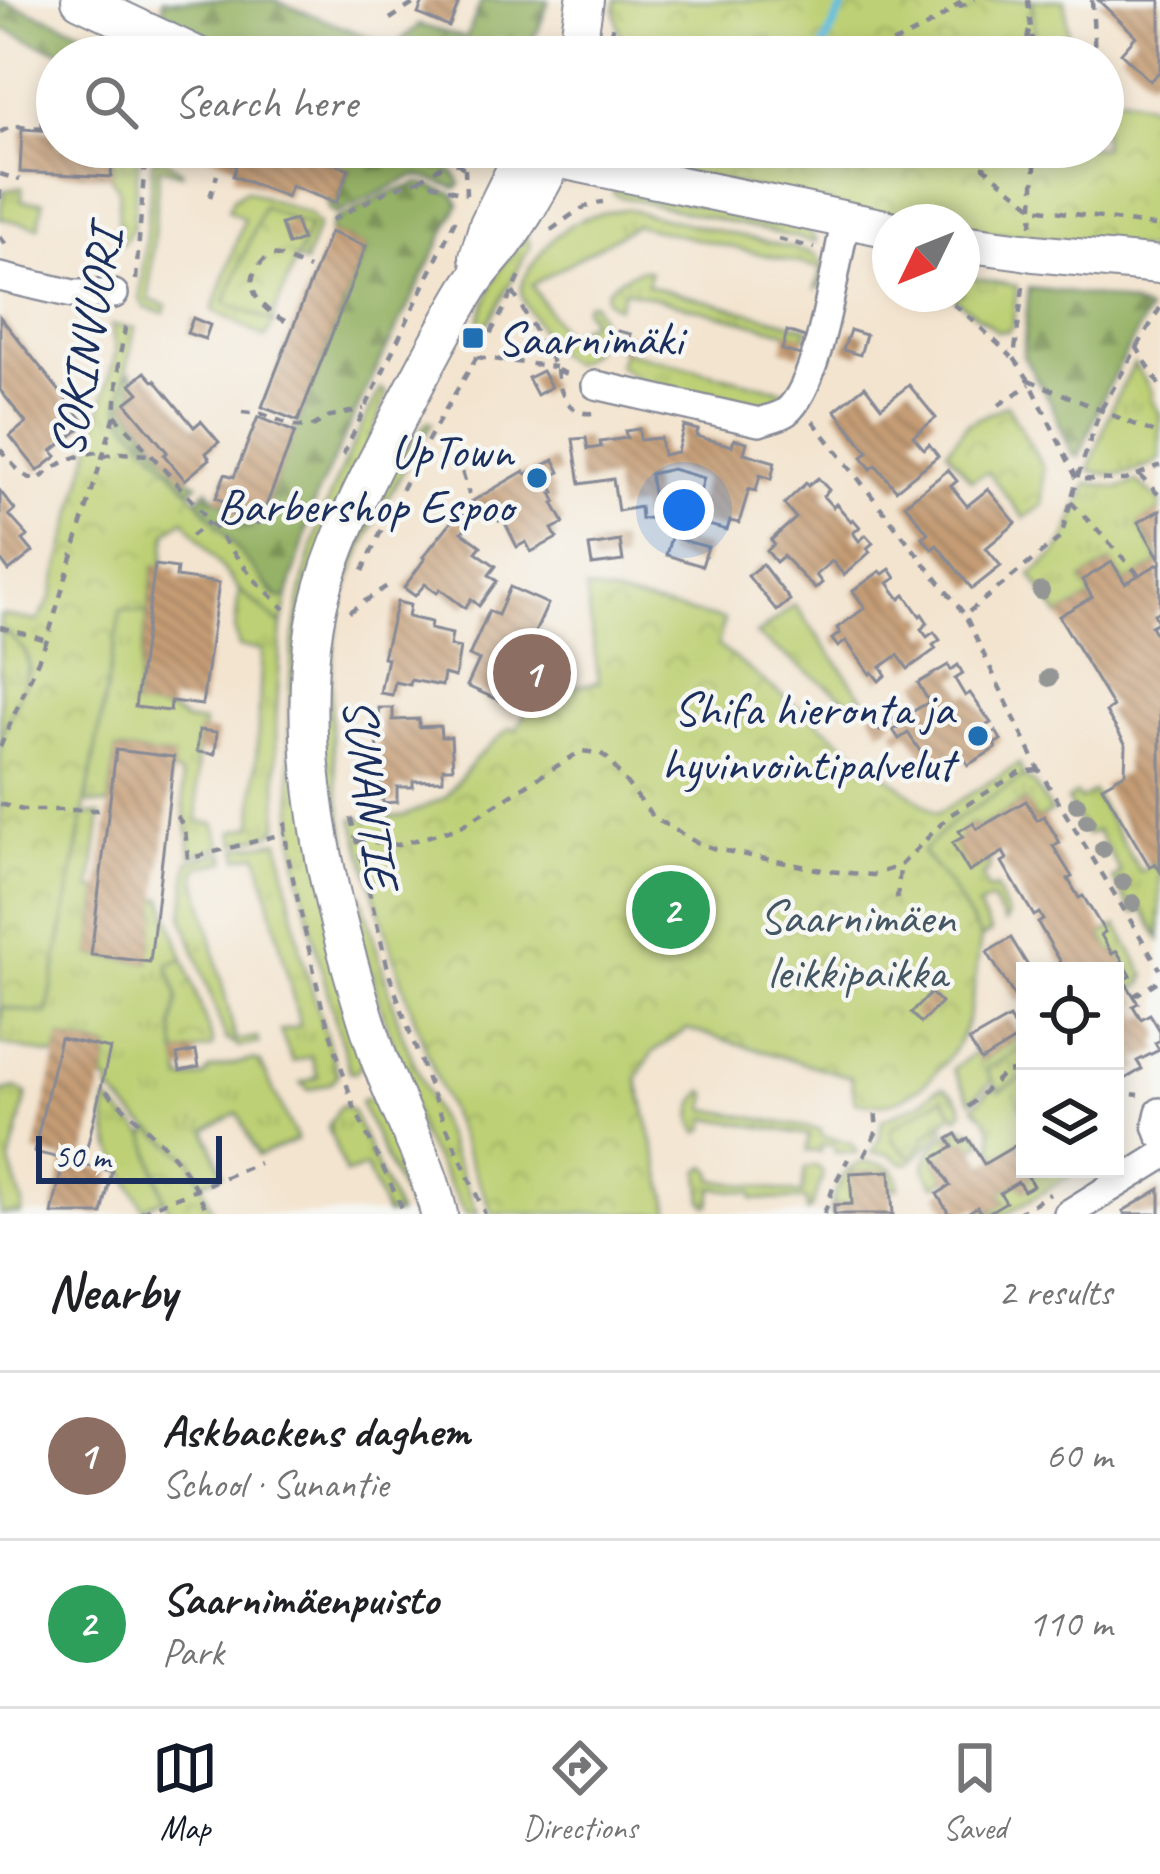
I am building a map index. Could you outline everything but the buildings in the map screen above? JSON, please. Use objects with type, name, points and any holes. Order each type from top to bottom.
[{"type":"street","points":[[80,0],[156,36]]},
{"type":"street","name":"SUNANTIE","points":[[463,1214],[436,1199],[379,1058],[354,979],[328,874],[311,766],[309,690],[316,622],[331,563],[372,472],[468,289],[509,237],[527,168]]},
{"type":"street","points":[[613,168],[872,225]]},
{"type":"street","points":[[603,397],[759,422],[785,413],[808,374],[846,220]]},
{"type":"street","points":[[980,247],[1028,258],[1160,265]]},
{"type":"street","points":[[5,264],[73,294],[128,298]]},
{"type":"street","points":[[1156,1105],[1160,1133]]},
{"type":"street","points":[[1068,1214],[1160,1157]]},
{"type":"path","points":[[390,19],[414,0]]},
{"type":"path","points":[[953,9],[962,0]]},
{"type":"path","points":[[908,36],[976,0]]},
{"type":"path","points":[[1028,0],[1032,36]]},
{"type":"path","points":[[1092,0],[1094,36]]},
{"type":"path","points":[[1028,36],[1030,23]]},
{"type":"path","points":[[0,132],[13,126],[36,128]]},
{"type":"path","name":"SOKINVUORI","points":[[0,747],[47,640],[115,415],[143,168]]},
{"type":"path","points":[[332,220],[438,168]]},
{"type":"path","points":[[985,168],[1034,208],[1160,226]]},
{"type":"path","points":[[1014,358],[1035,168]]},
{"type":"path","points":[[419,180],[466,194],[465,169]]},
{"type":"path","points":[[0,174],[20,180]]},
{"type":"path","points":[[210,197],[217,175]]},
{"type":"path","points":[[0,190],[0,208]]},
{"type":"path","points":[[547,233],[578,210]]},
{"type":"path","points":[[335,471],[458,213]]},
{"type":"path","points":[[0,236],[5,264]]},
{"type":"path","points":[[285,321],[269,313],[254,293],[259,265],[270,255],[309,269]]},
{"type":"path","points":[[357,584],[380,532],[522,271]]},
{"type":"path","points":[[477,357],[556,368],[603,397],[588,414],[568,404],[558,386],[556,368],[513,292]]},
{"type":"path","points":[[965,615],[1061,537],[1100,411],[1160,308]]},
{"type":"path","points":[[964,312],[1014,358],[1077,479]]},
{"type":"path","points":[[1136,346],[1160,386]]},
{"type":"path","points":[[1029,382],[1160,435]]},
{"type":"path","points":[[999,406],[1029,382]]},
{"type":"path","points":[[242,412],[311,427],[331,416],[364,409]]},
{"type":"path","points":[[807,414],[965,615],[1039,770],[1160,969]]},
{"type":"path","points":[[115,415],[288,613]]},
{"type":"path","points":[[0,449],[31,479],[82,454],[152,456]]},
{"type":"path","points":[[457,455],[469,494]]},
{"type":"path","points":[[1077,479],[1126,480],[1160,465]]},
{"type":"path","points":[[1139,474],[1160,496]]},
{"type":"path","points":[[1071,502],[1138,575]]},
{"type":"path","points":[[191,536],[209,522]]},
{"type":"path","points":[[352,599],[346,614],[393,582]]},
{"type":"path","points":[[0,627],[47,640]]},
{"type":"path","points":[[356,840],[398,845],[448,832],[588,750],[608,759],[653,817],[697,843],[827,871],[873,874],[900,866],[950,815],[1020,772],[1039,770]]},
{"type":"path","points":[[0,804],[23,810],[108,810]]},
{"type":"path","points":[[348,807],[390,977],[435,1101],[485,1214]]},
{"type":"path","points":[[285,813],[287,852],[322,1007],[354,1107],[405,1214]]},
{"type":"path","points":[[177,816],[185,829],[188,859],[286,832]]},
{"type":"path","points":[[897,899],[900,866]]},
{"type":"path","points":[[1134,996],[1160,980]]},
{"type":"path","points":[[968,1107],[1005,1072],[1016,1071]]},
{"type":"path","points":[[106,1091],[179,1159],[208,1214]]},
{"type":"path","points":[[1124,1095],[1156,1105]]},
{"type":"path","points":[[865,1156],[877,1131],[875,1108]]},
{"type":"path","points":[[824,1214],[848,1159]]},
{"type":"path","points":[[141,1213],[259,1163]]},
{"type":"green space","points":[[0,0],[94,36],[36,36],[36,43],[0,27]]},
{"type":"green space","points":[[163,0],[274,0],[365,36],[199,36],[166,20]]},
{"type":"green space","points":[[482,0],[549,0],[534,36],[467,36]]},
{"type":"green space","points":[[616,0],[1032,0],[1035,36],[620,36]]},
{"type":"green space","points":[[1032,0],[1065,0],[1069,36],[1035,36]]},
{"type":"green space","points":[[419,25],[459,36],[406,36]]},
{"type":"green space","points":[[1126,98],[1160,108],[1160,251],[980,232],[980,204],[872,204],[872,215],[663,168],[1124,168]]},
{"type":"green space","points":[[112,168],[137,168],[133,229],[118,244],[119,191]]},
{"type":"green space","points":[[152,168],[159,168],[149,300],[167,306],[164,313],[145,308],[140,299]]},
{"type":"green space","points":[[447,168],[461,185],[457,188],[412,177],[335,214],[327,200],[336,203],[349,169]]},
{"type":"green space","points":[[419,183],[454,194],[459,204],[316,497],[288,596],[281,599],[197,500],[207,489],[259,523],[366,247],[330,232],[333,222]]},
{"type":"green space","points":[[22,187],[22,201],[43,202],[39,227],[0,218],[3,191]]},
{"type":"green space","points":[[615,188],[798,226],[816,240],[618,196],[613,193]]},
{"type":"green space","points":[[246,190],[309,214],[318,225],[305,263],[296,260],[309,226],[263,208],[225,302],[274,322],[265,338],[213,310],[244,219],[228,210],[234,197]]},
{"type":"green space","points":[[263,207],[310,226],[271,321],[225,303]]},
{"type":"green space","points":[[625,209],[810,252],[826,269],[816,288],[821,268],[636,225],[532,285],[564,336],[591,321],[584,308],[587,303],[593,303],[598,312],[598,339],[572,364],[543,335],[523,298],[523,282],[562,231],[583,219]]},
{"type":"green space","points":[[526,233],[530,247],[490,320],[482,330],[476,328],[496,275]]},
{"type":"green space","points":[[643,269],[650,271],[647,285],[808,328],[805,337],[624,290],[618,307],[609,302],[605,296],[612,285]]},
{"type":"green space","points":[[980,279],[1017,286],[1013,324],[1008,331],[997,331],[972,312],[980,312]]},
{"type":"green space","points":[[1029,288],[1109,299],[1148,312],[1107,388],[1079,457],[1072,454],[1051,403],[1023,356]]},
{"type":"green space","points":[[111,325],[135,328],[121,416],[190,491],[274,595],[288,596],[282,625],[239,590],[184,519],[167,532],[163,566],[154,566],[148,613],[121,609],[47,1014],[2,1007],[0,1020],[0,738],[30,670],[27,654],[8,633],[0,631],[0,615],[38,621],[51,599],[116,352]]},
{"type":"green space","points":[[623,351],[789,392],[780,403],[760,413],[649,386],[618,365]]},
{"type":"green space","points":[[1134,364],[1160,414],[1160,459],[1126,474],[1089,470],[1113,404]]},
{"type":"green space","points":[[130,372],[139,393],[126,404],[172,461],[198,484],[190,491],[121,416],[121,392]]},
{"type":"green space","points":[[381,389],[387,393],[303,625],[364,1062],[355,1072],[350,1071],[329,999],[298,866],[290,691],[296,623],[310,556],[333,488]]},
{"type":"green space","points":[[1007,405],[1043,467],[1043,505],[1024,518],[988,472],[971,480],[947,450],[968,423]]},
{"type":"green space","points":[[428,421],[432,423],[364,544],[339,618],[331,714],[347,842],[335,845],[321,735],[332,599],[383,480]]},
{"type":"green space","points":[[1137,482],[1160,501],[1160,510],[1139,523],[1160,563],[1125,583],[1111,562],[1082,580],[1092,597],[1059,616],[1031,575],[1064,542],[1088,483],[1119,488]]},
{"type":"green space","name":"Saarnimäen leikkipaikka","points":[[586,589],[724,620],[718,646],[937,814],[1019,764],[1024,777],[954,821],[922,852],[981,938],[963,1033],[950,1056],[922,1086],[896,1101],[855,1102],[851,1077],[687,1029],[653,1052],[637,1078],[671,1214],[493,1214],[415,1020],[353,819],[404,816],[446,797],[476,758],[510,728],[516,731],[536,692],[599,682]]},
{"type":"green space","points":[[239,590],[282,625],[276,722],[278,829],[236,843],[233,831],[253,826],[262,650],[239,647],[235,631]]},
{"type":"green space","points":[[795,605],[866,702],[858,708],[756,635]]},
{"type":"green space","points":[[121,608],[148,613],[135,706],[204,723],[197,752],[198,821],[214,824],[223,847],[191,855],[183,785],[180,774],[172,772],[173,757],[116,750],[109,805],[86,803]]},
{"type":"green space","points":[[0,631],[16,640],[28,665],[21,694],[0,738]]},
{"type":"green space","points":[[1024,777],[1034,784],[1051,812],[1037,820],[1025,801],[977,829],[973,823],[960,831],[969,872],[990,860],[989,871],[982,876],[988,891],[996,888],[1008,916],[1005,923],[991,900],[978,907],[991,932],[981,938],[949,885],[921,852],[953,821]]},
{"type":"green space","points":[[1093,792],[1140,872],[1155,863],[1160,871],[1160,939],[1143,910],[1134,914],[1113,879],[1121,873],[1097,831],[1087,835],[1067,800],[1076,794],[1080,800]]},
{"type":"green space","points":[[84,814],[101,815],[91,889],[99,890],[91,955],[149,962],[157,897],[163,898],[184,959],[168,965],[178,998],[173,1027],[182,1080],[204,1077],[210,1069],[260,1062],[297,1140],[258,1156],[238,1113],[206,1130],[223,1174],[201,1183],[191,1159],[141,1122],[109,1090],[110,1082],[103,1080],[110,1049],[61,1038],[56,1056],[0,1044],[2,1007],[47,1014]]},
{"type":"green space","points":[[279,841],[302,957],[338,1075],[331,1083],[309,1090],[301,1083],[318,1077],[311,1056],[293,1062],[280,1031],[300,1026],[258,854],[239,858],[237,848]]},
{"type":"green space","points":[[225,852],[227,861],[199,867],[196,874],[236,1041],[257,1037],[259,1043],[239,1047],[226,1039],[183,917],[189,861]]},
{"type":"green space","points":[[360,893],[402,1034],[478,1214],[466,1214],[421,1136],[347,896]]},
{"type":"green space","points":[[1117,926],[1146,976],[1144,983],[1130,991],[1124,980],[1130,975],[1124,962],[1117,952],[1112,954],[1101,935]]},
{"type":"green space","points":[[184,959],[213,1043],[211,1048],[177,1055],[173,1027],[178,997],[168,964]]},
{"type":"green space","points":[[1016,1039],[1016,1053],[986,1070],[992,1080],[971,1101],[953,1069],[976,1052],[981,1061]]},
{"type":"green space","points":[[1016,1051],[1016,1081],[999,1091],[986,1070]]},
{"type":"green space","points":[[1016,1081],[1016,1146],[997,1157],[989,1125],[974,1106],[995,1085],[1000,1091]]},
{"type":"green space","points":[[943,1087],[956,1097],[963,1112],[957,1117],[943,1098],[922,1138],[942,1124],[945,1129],[910,1163],[871,1153],[882,1120]]},
{"type":"green space","points":[[16,1088],[27,1094],[10,1163],[23,1204],[21,1214],[0,1214],[0,1092]]},
{"type":"green space","points":[[704,1091],[708,1094],[706,1109],[821,1130],[821,1136],[852,1143],[858,1153],[835,1152],[834,1145],[821,1145],[821,1152],[807,1151],[809,1135],[708,1118],[705,1130],[699,1133],[693,1112]]},
{"type":"green space","points":[[943,1097],[954,1114],[923,1137],[925,1142],[910,1157],[892,1139],[892,1128]]},
{"type":"green space","points":[[364,1099],[380,1107],[431,1214],[411,1214],[360,1102]]},
{"type":"green space","points":[[107,1100],[146,1136],[164,1199],[143,1208],[111,1143]]},
{"type":"green space","points":[[343,1105],[352,1111],[398,1214],[386,1214],[366,1167],[346,1174],[328,1127]]},
{"type":"green space","points":[[962,1127],[979,1134],[983,1142],[974,1148],[968,1139],[961,1143],[956,1134],[949,1138],[953,1147],[934,1159],[946,1179],[935,1186],[925,1170],[928,1156],[942,1138]]},
{"type":"green space","points":[[151,1129],[191,1159],[214,1214],[171,1214],[146,1136]]},
{"type":"green space","points":[[864,1162],[893,1169],[899,1188],[892,1189],[890,1171],[851,1173],[852,1204],[834,1205],[834,1214],[830,1214],[840,1182]]},
{"type":"green space","points":[[707,1166],[714,1180],[802,1194],[805,1168],[816,1166],[822,1170],[822,1179],[807,1211],[806,1200],[753,1199],[752,1193],[713,1188],[710,1205],[706,1205],[700,1171]]},
{"type":"green space","points":[[1028,1178],[1067,1178],[1006,1214],[986,1214],[1006,1202],[1000,1193],[1018,1182],[1025,1190]]},
{"type":"waterway","points":[[829,36],[847,0]]},
{"type":"place","name":"Saarnimäki","points":[[473,338]]},
{"type":"place","name":"UpTown Barbershop Espoo","points":[[537,478]]},
{"type":"place","name":"Askbackens daghem","points":[[532,673]]},
{"type":"place","name":"Shifa hieronta ja hyvinvointipalvelut","points":[[978,736]]},
{"type":"place","name":"Saarnimäenpuisto","points":[[671,910]]}]
